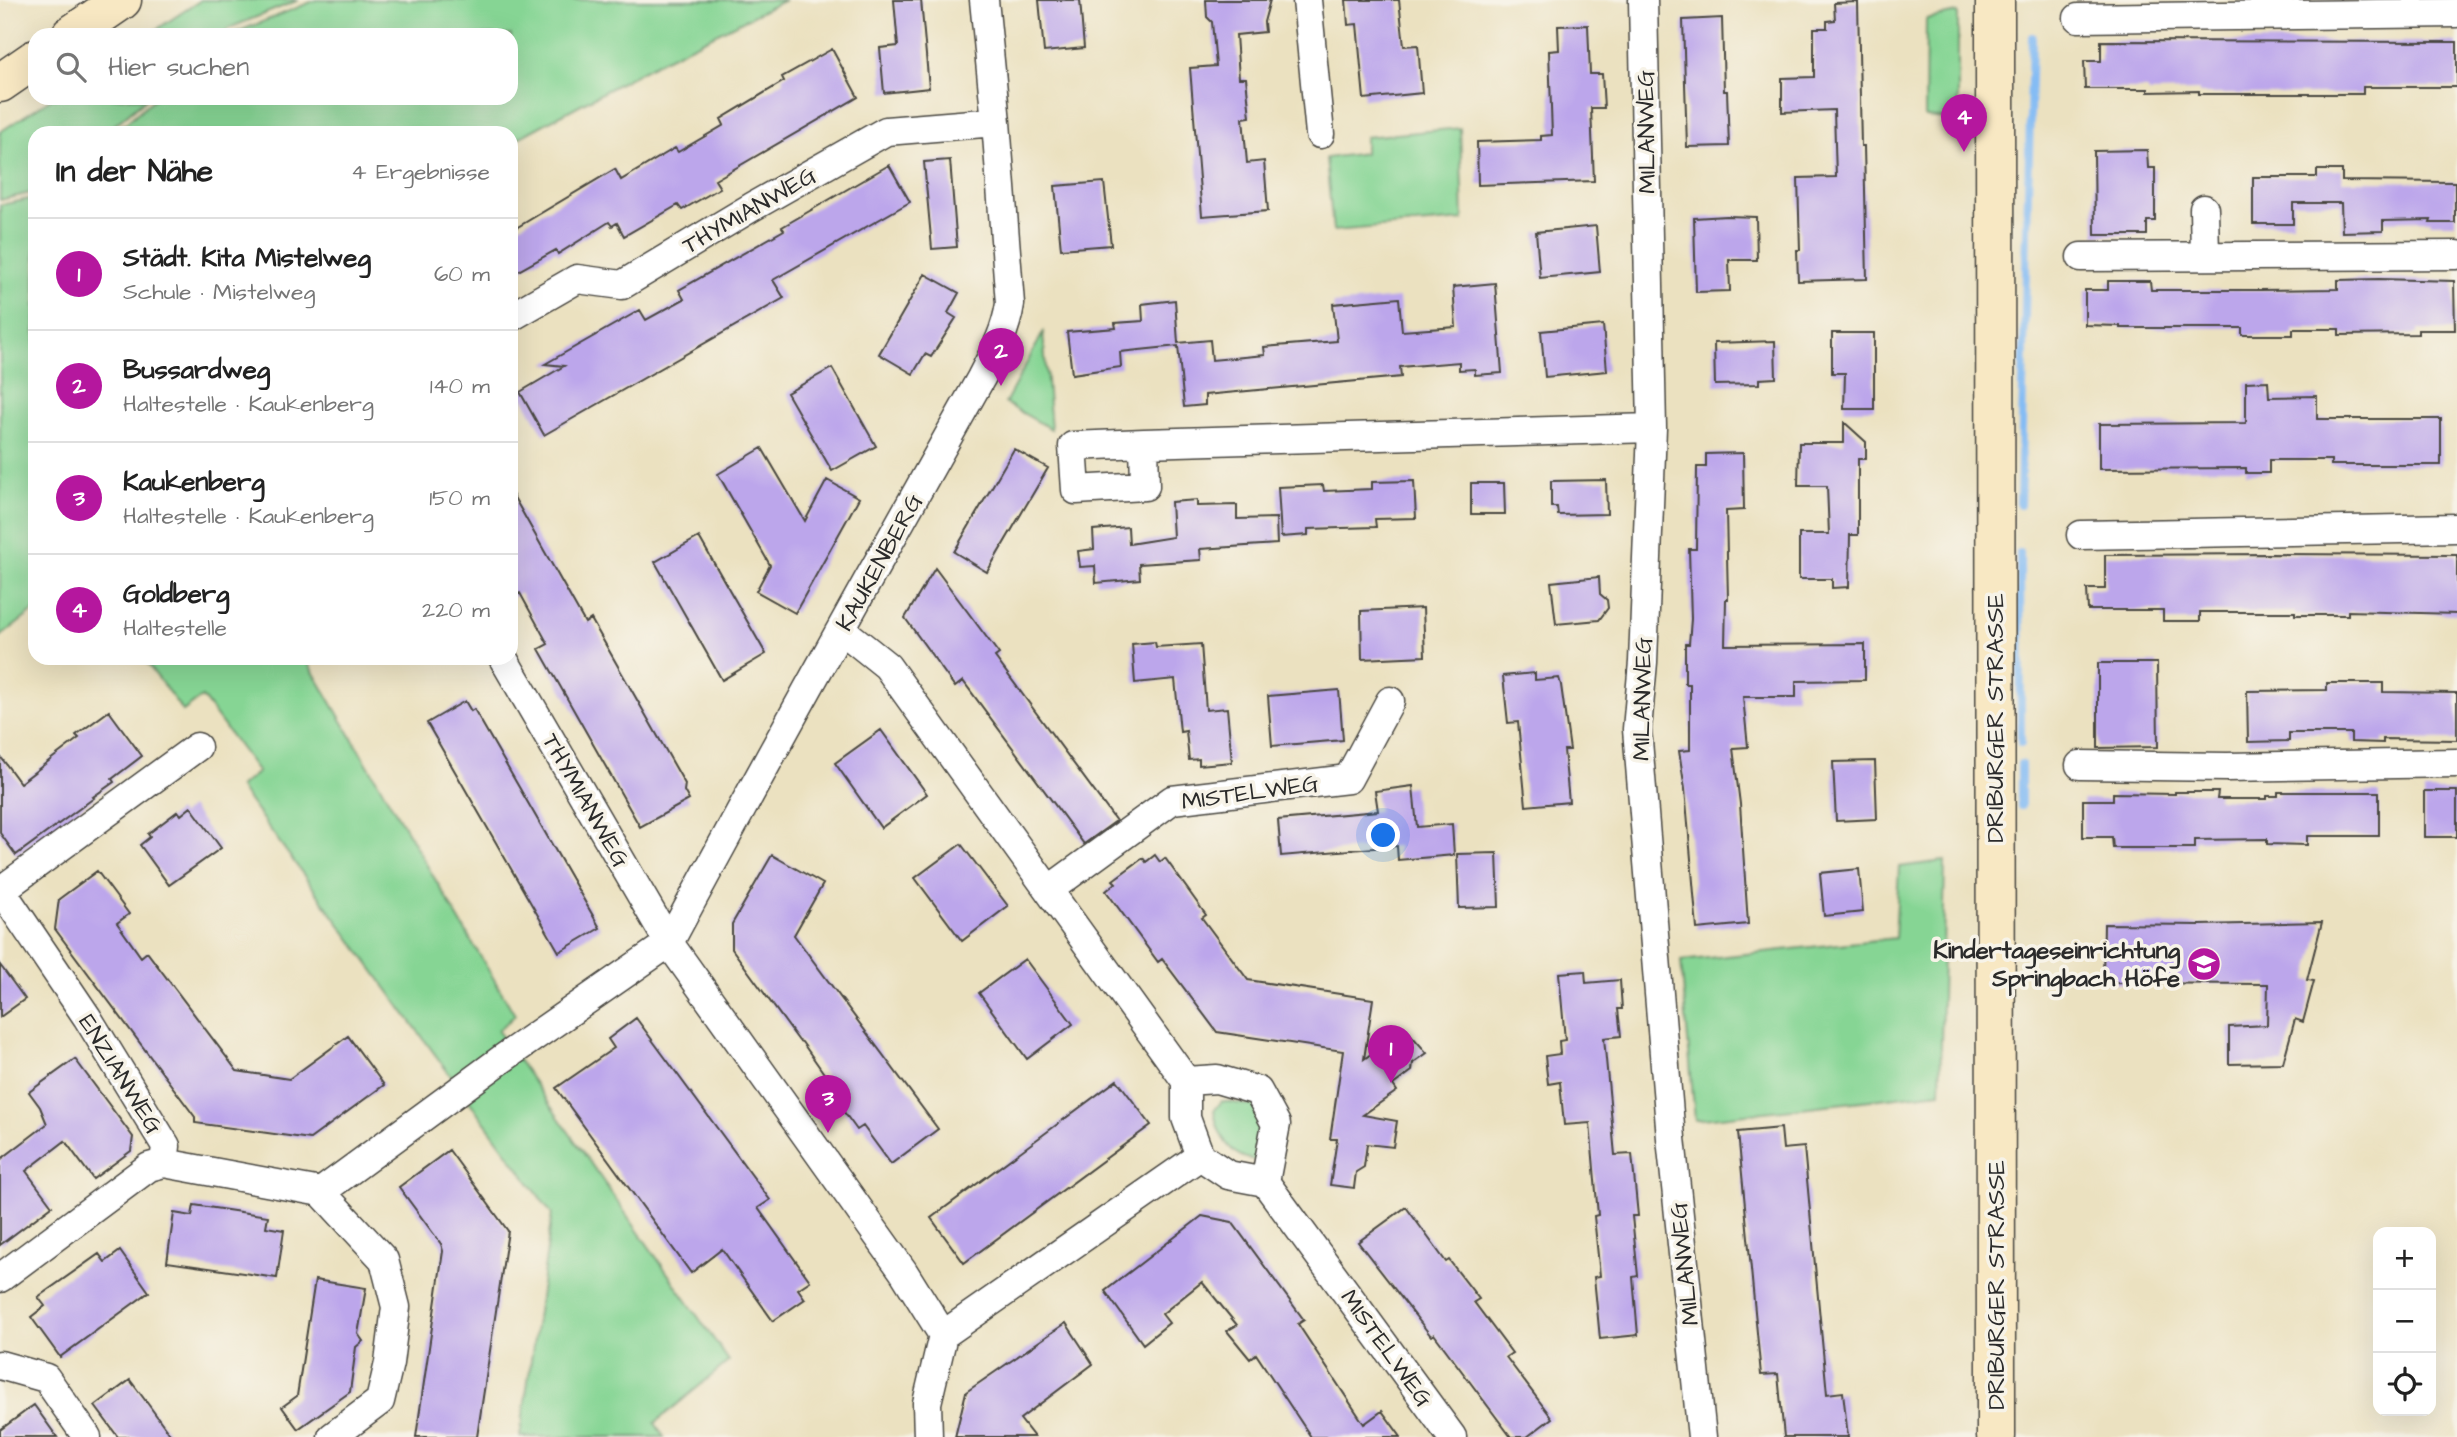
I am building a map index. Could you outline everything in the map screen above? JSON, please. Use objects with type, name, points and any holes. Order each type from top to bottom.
[{"type":"main road","points":[[81,28],[122,0]]},
{"type":"main road","name":"DRIBURGER STRASSE","points":[[1995,0],[1996,1437]]},
{"type":"main road","points":[[0,83],[28,64]]},
{"type":"street","name":"KAUKENBERG","points":[[669,943],[776,744],[994,354],[1007,322],[1010,304],[984,0]]},
{"type":"street","points":[[1307,0],[1320,134]]},
{"type":"street","name":"MILANWEG","points":[[1643,0],[1652,428],[1643,662],[1637,729],[1671,1138],[1702,1437]]},
{"type":"street","points":[[2078,18],[2457,13]]},
{"type":"street","name":"THYMIANWEG","points":[[518,313],[577,279],[622,285],[886,131],[996,122]]},
{"type":"street","points":[[2204,209],[2205,256]]},
{"type":"street","points":[[2081,257],[2457,255]]},
{"type":"street","points":[[1144,443],[1652,428]]},
{"type":"street","points":[[2081,535],[2457,528]]},
{"type":"street","points":[[842,629],[887,666],[1186,1081],[1186,1118],[1200,1156],[1228,1175],[1265,1182],[1276,1124],[1258,1091],[1217,1079],[1186,1081]]},
{"type":"street","name":"THYMIANWEG","points":[[507,665],[669,943]]},
{"type":"street","name":"MISTELWEG","points":[[1050,890],[1172,800],[1348,779],[1390,701]]},
{"type":"street","name":"ENZIANWEG","points":[[197,747],[1,890],[87,1017],[166,1146],[164,1163],[321,1192]]},
{"type":"street","points":[[2080,765],[2227,767],[2457,763]]},
{"type":"street","points":[[332,1437],[380,1401],[396,1307],[384,1261],[321,1192],[502,1059],[669,943],[903,1271],[943,1335]]},
{"type":"street","points":[[928,1437],[927,1403],[943,1335],[1200,1156]]},
{"type":"street","points":[[0,1279],[149,1167],[164,1163]]},
{"type":"street","name":"MISTELWEG","points":[[1265,1182],[1452,1437]]},
{"type":"street","points":[[0,1365],[46,1378],[87,1437]]},
{"type":"green space","points":[[201,0],[299,0],[229,28],[159,28]]},
{"type":"green space","points":[[316,0],[785,0],[657,63],[518,138],[518,126],[122,126],[147,105],[518,105],[518,28],[247,28]]},
{"type":"green space","points":[[1958,13],[1958,120],[1925,117],[1926,19]]},
{"type":"green space","points":[[41,105],[139,105],[113,126],[28,126],[28,194],[0,200],[0,132]]},
{"type":"green space","points":[[1460,128],[1463,220],[1333,231],[1326,158],[1365,153],[1365,137]]},
{"type":"green space","points":[[28,199],[28,615],[0,637],[0,205]]},
{"type":"green space","points":[[1043,333],[1051,429],[1005,403]]},
{"type":"green space","points":[[148,665],[309,665],[515,1015],[498,1031],[729,1361],[655,1423],[664,1437],[520,1437],[552,1214],[239,787],[258,772],[202,697],[183,711]]},
{"type":"green space","points":[[1945,861],[1940,1092],[1695,1120],[1681,961],[1895,938],[1899,867]]},
{"type":"green space","points":[[1222,1101],[1255,1106],[1267,1122],[1256,1160],[1239,1155],[1222,1137],[1214,1111]]},
{"type":"building","points":[[894,0],[921,0],[929,88],[884,93],[880,48],[898,46]]},
{"type":"building","points":[[1039,0],[1080,0],[1084,48],[1044,52]]},
{"type":"building","points":[[1206,0],[1270,0],[1264,22],[1265,32],[1236,35],[1239,78],[1246,78],[1250,117],[1243,118],[1247,163],[1264,161],[1268,211],[1202,216],[1190,68],[1216,66],[1212,22],[1207,17]]},
{"type":"building","points":[[1346,0],[1399,0],[1404,46],[1418,45],[1422,93],[1364,99],[1357,24],[1348,25]]},
{"type":"building","points":[[1858,2],[1867,279],[1798,281],[1798,178],[1836,177],[1834,110],[1782,112],[1782,78],[1814,77],[1814,28],[1827,28],[1827,21],[1835,20],[1834,3]]},
{"type":"building","points":[[1722,18],[1729,146],[1687,147],[1683,20]]},
{"type":"building","points":[[1588,25],[1590,74],[1602,74],[1604,108],[1591,108],[1594,181],[1478,185],[1477,142],[1541,140],[1541,136],[1552,135],[1549,51],[1559,50],[1558,26]]},
{"type":"building","points":[[2101,41],[2457,42],[2457,87],[2363,87],[2363,94],[2199,94],[2199,91],[2085,89],[2084,61],[2101,61]]},
{"type":"building","points":[[832,49],[858,97],[715,180],[720,188],[682,210],[678,205],[624,236],[617,223],[612,226],[609,222],[558,254],[556,250],[518,271],[518,227],[615,169],[621,180],[675,148],[678,152],[724,125],[721,119],[784,81],[782,77]]},
{"type":"building","points":[[2147,150],[2148,168],[2155,168],[2155,221],[2147,221],[2147,235],[2095,235],[2094,151]]},
{"type":"building","points":[[950,160],[957,247],[932,249],[924,162]]},
{"type":"building","points":[[889,165],[910,202],[773,280],[784,298],[544,435],[520,392],[564,366],[545,364],[640,310],[646,320],[684,299],[679,290],[784,230],[782,227]]},
{"type":"building","points":[[2317,170],[2342,170],[2342,181],[2455,182],[2455,223],[2430,223],[2431,220],[2383,221],[2383,231],[2342,232],[2341,203],[2293,203],[2293,224],[2253,224],[2253,177],[2317,177]]},
{"type":"building","points":[[1104,182],[1111,245],[1061,249],[1055,186]]},
{"type":"building","points":[[1756,217],[1757,260],[1729,260],[1730,291],[1696,292],[1694,218]]},
{"type":"building","points":[[1596,226],[1600,272],[1540,278],[1536,232]]},
{"type":"building","points":[[925,274],[959,293],[948,313],[956,318],[931,357],[925,354],[913,374],[879,354]]},
{"type":"building","points":[[2338,280],[2454,281],[2455,330],[2418,330],[2418,334],[2339,335],[2339,329],[2293,329],[2293,335],[2242,335],[2242,328],[2120,328],[2085,325],[2085,290],[2108,290],[2108,281],[2150,281],[2151,290],[2260,290],[2338,289]]},
{"type":"building","points":[[1495,283],[1502,373],[1475,375],[1475,369],[1459,370],[1459,362],[1400,367],[1401,377],[1205,395],[1205,405],[1184,407],[1178,346],[1120,352],[1121,367],[1072,374],[1067,332],[1116,328],[1115,323],[1143,321],[1142,304],[1175,300],[1178,343],[1210,340],[1212,360],[1265,355],[1264,347],[1337,341],[1333,304],[1399,298],[1402,331],[1456,327],[1453,287]]},
{"type":"building","points":[[1603,325],[1607,371],[1545,377],[1541,331]]},
{"type":"building","points":[[1832,333],[1874,333],[1874,409],[1844,409],[1845,373],[1832,373]]},
{"type":"building","points":[[1775,341],[1776,378],[1759,379],[1759,384],[1715,385],[1714,343]]},
{"type":"building","points":[[832,368],[876,446],[832,471],[787,393]]},
{"type":"building","points":[[2268,381],[2269,397],[2317,396],[2317,419],[2441,419],[2441,465],[2331,465],[2331,460],[2269,460],[2269,473],[2246,473],[2246,468],[2099,469],[2099,424],[2246,423],[2246,382]]},
{"type":"building","points":[[1844,422],[1866,442],[1866,459],[1858,459],[1858,535],[1850,535],[1849,587],[1832,588],[1832,579],[1799,579],[1799,534],[1829,534],[1827,486],[1798,486],[1799,443],[1844,443]]},
{"type":"building","points":[[762,448],[805,521],[827,480],[859,498],[795,613],[756,591],[770,565],[718,474]]},
{"type":"building","points":[[1014,449],[1048,468],[987,572],[954,552]]},
{"type":"building","points":[[1743,453],[1744,510],[1726,511],[1728,599],[1725,645],[1865,644],[1865,680],[1796,681],[1796,697],[1743,697],[1748,747],[1733,748],[1740,804],[1748,924],[1697,929],[1685,789],[1679,751],[1690,750],[1690,684],[1685,684],[1685,644],[1689,644],[1691,619],[1689,549],[1696,549],[1697,467],[1706,467],[1706,454]]},
{"type":"building","points":[[1606,480],[1607,514],[1558,515],[1557,507],[1551,507],[1551,481]]},
{"type":"building","points":[[1414,481],[1416,518],[1375,519],[1376,527],[1308,529],[1308,535],[1281,537],[1278,487],[1323,485],[1324,491],[1372,489],[1372,482]]},
{"type":"building","points":[[1471,483],[1504,483],[1505,514],[1471,514]]},
{"type":"building","points":[[1197,500],[1197,506],[1237,505],[1237,519],[1276,518],[1277,544],[1200,549],[1201,560],[1139,564],[1140,579],[1096,583],[1095,566],[1080,567],[1078,551],[1094,549],[1093,530],[1128,527],[1129,544],[1173,537],[1171,502]]},
{"type":"building","points":[[518,504],[585,623],[591,619],[685,784],[684,791],[689,800],[640,827],[539,649],[548,644],[520,593],[518,594]]},
{"type":"building","points":[[699,537],[766,654],[722,680],[655,562]]},
{"type":"building","points":[[2105,555],[2457,555],[2457,614],[2348,611],[2348,615],[2295,615],[2295,612],[2200,612],[2200,621],[2163,621],[2163,610],[2088,610],[2087,589],[2105,589]]},
{"type":"building","points":[[935,568],[999,654],[995,657],[1116,821],[1084,844],[963,681],[955,687],[905,618]]},
{"type":"building","points":[[1599,577],[1600,594],[1607,600],[1608,608],[1599,620],[1556,624],[1551,582]]},
{"type":"building","points":[[1423,608],[1425,656],[1362,659],[1361,611]]},
{"type":"building","points":[[1155,642],[1156,647],[1201,644],[1206,710],[1227,708],[1232,762],[1199,765],[1199,759],[1189,760],[1186,731],[1180,732],[1175,679],[1135,683],[1132,644]]},
{"type":"building","points":[[2098,663],[2157,663],[2158,747],[2098,748]]},
{"type":"building","points":[[1535,673],[1535,680],[1559,678],[1561,685],[1570,750],[1564,750],[1569,802],[1526,806],[1518,722],[1508,723],[1503,676]]},
{"type":"building","points":[[2327,683],[2383,683],[2383,692],[2457,693],[2457,740],[2383,739],[2383,743],[2351,742],[2351,733],[2289,733],[2289,741],[2248,742],[2247,691],[2327,690]]},
{"type":"building","points":[[1339,690],[1343,740],[1272,746],[1268,696]]},
{"type":"building","points":[[465,701],[471,711],[474,709],[600,928],[559,952],[427,723]]},
{"type":"building","points":[[109,711],[142,756],[112,779],[114,782],[94,798],[16,855],[0,833],[0,756],[20,783],[79,738],[76,735]]},
{"type":"building","points":[[881,730],[927,794],[881,828],[835,763]]},
{"type":"building","points":[[1875,761],[1877,819],[1836,821],[1833,762]]},
{"type":"building","points":[[1413,786],[1417,827],[1452,824],[1454,855],[1398,860],[1397,846],[1281,856],[1278,820],[1378,811],[1375,791]]},
{"type":"building","points":[[2424,791],[2457,791],[2457,837],[2424,837]]},
{"type":"building","points":[[2218,792],[2217,799],[2267,799],[2267,796],[2278,796],[2278,792],[2379,792],[2379,836],[2307,836],[2307,845],[2267,844],[2267,839],[2195,840],[2195,848],[2113,848],[2112,837],[2083,837],[2083,800],[2113,800],[2113,793]]},
{"type":"building","points":[[191,807],[221,848],[169,885],[140,845],[150,837],[148,834],[178,811],[181,815]]},
{"type":"building","points":[[961,844],[1008,906],[962,941],[915,878]]},
{"type":"building","points":[[1497,853],[1499,907],[1459,908],[1457,854]]},
{"type":"building","points":[[772,855],[823,884],[794,935],[938,1129],[891,1164],[863,1126],[857,1130],[825,1086],[830,1082],[732,949],[732,924]]},
{"type":"building","points":[[1155,855],[1160,862],[1165,858],[1206,915],[1202,918],[1248,980],[1373,999],[1364,1059],[1406,1029],[1427,1053],[1413,1063],[1412,1071],[1393,1085],[1397,1091],[1363,1115],[1397,1121],[1393,1147],[1367,1144],[1364,1167],[1356,1172],[1354,1188],[1330,1185],[1337,1139],[1330,1139],[1343,1051],[1217,1032],[1162,959],[1158,962],[1106,891],[1116,883],[1113,880],[1143,858],[1146,862]]},
{"type":"building","points":[[1859,869],[1863,912],[1824,916],[1820,873]]},
{"type":"building","points":[[97,871],[129,914],[117,923],[141,957],[147,952],[237,1071],[289,1079],[348,1036],[384,1085],[310,1139],[195,1123],[195,1117],[55,929],[59,899]]},
{"type":"building","points":[[2322,922],[2307,980],[2314,981],[2303,1022],[2295,1019],[2283,1063],[2229,1064],[2229,1027],[2267,1025],[2268,984],[2103,983],[2104,924]]},
{"type":"building","points":[[1025,959],[1073,1024],[1027,1059],[979,993]]},
{"type":"building","points":[[0,965],[25,999],[0,1017]]},
{"type":"building","points":[[1585,971],[1586,983],[1620,980],[1622,1009],[1618,1009],[1621,1036],[1604,1038],[1615,1155],[1632,1154],[1638,1216],[1632,1216],[1638,1276],[1633,1277],[1638,1335],[1600,1339],[1594,1277],[1600,1276],[1594,1216],[1598,1215],[1590,1123],[1564,1125],[1560,1082],[1548,1084],[1545,1056],[1560,1054],[1559,1041],[1565,1040],[1559,973]]},
{"type":"building","points":[[636,1018],[770,1200],[758,1208],[810,1281],[798,1289],[805,1299],[773,1321],[722,1249],[691,1273],[556,1088],[614,1048],[608,1039]]},
{"type":"building","points":[[75,1059],[133,1137],[131,1151],[93,1179],[65,1141],[26,1171],[52,1206],[0,1245],[0,1160],[47,1124],[40,1107],[29,1092]]},
{"type":"building","points":[[1117,1080],[1151,1125],[964,1263],[931,1218]]},
{"type":"building","points":[[1781,1128],[1783,1149],[1804,1147],[1827,1394],[1843,1392],[1848,1437],[1784,1437],[1778,1374],[1761,1375],[1738,1132]]},
{"type":"building","points":[[449,1150],[508,1231],[477,1437],[416,1437],[443,1251],[441,1244],[399,1187]]},
{"type":"building","points":[[194,1205],[268,1216],[266,1227],[284,1230],[277,1278],[167,1262],[174,1213],[192,1216]]},
{"type":"building","points":[[1406,1207],[1446,1262],[1449,1260],[1479,1299],[1474,1302],[1512,1353],[1506,1357],[1552,1418],[1527,1437],[1511,1437],[1434,1334],[1431,1336],[1358,1242]]},
{"type":"building","points":[[1202,1216],[1232,1222],[1304,1320],[1298,1324],[1364,1424],[1382,1411],[1401,1437],[1311,1437],[1256,1354],[1250,1359],[1227,1331],[1237,1325],[1202,1282],[1162,1314],[1169,1323],[1143,1344],[1105,1291]]},
{"type":"building","points":[[120,1251],[149,1292],[60,1357],[31,1317],[45,1306],[38,1297],[99,1254],[105,1262]]},
{"type":"building","points":[[315,1280],[366,1288],[358,1334],[363,1341],[356,1347],[350,1392],[298,1429],[282,1407],[297,1396]]},
{"type":"building","points":[[1066,1323],[1093,1364],[1020,1419],[1034,1437],[955,1437],[966,1392]]},
{"type":"building","points":[[130,1380],[172,1437],[118,1437],[95,1406]]},
{"type":"building","points":[[34,1405],[57,1437],[0,1437],[0,1430]]},
{"type":"waterway","points":[[2020,505],[2032,37]]},
{"type":"waterway","points":[[2020,553],[2021,743]]},
{"type":"waterway","points":[[2021,764],[2021,806]]},
{"type":"place","name":"Goldberg","points":[[1964,152]]},
{"type":"place","name":"Bussardweg","points":[[1001,386]]},
{"type":"place","name":"Kindertageseinrichtung Springbach Höfe","points":[[2204,964]]},
{"type":"place","name":"Städt. Kita Mistelweg","points":[[1391,1083]]},
{"type":"place","name":"Kaukenberg","points":[[828,1133]]}]
